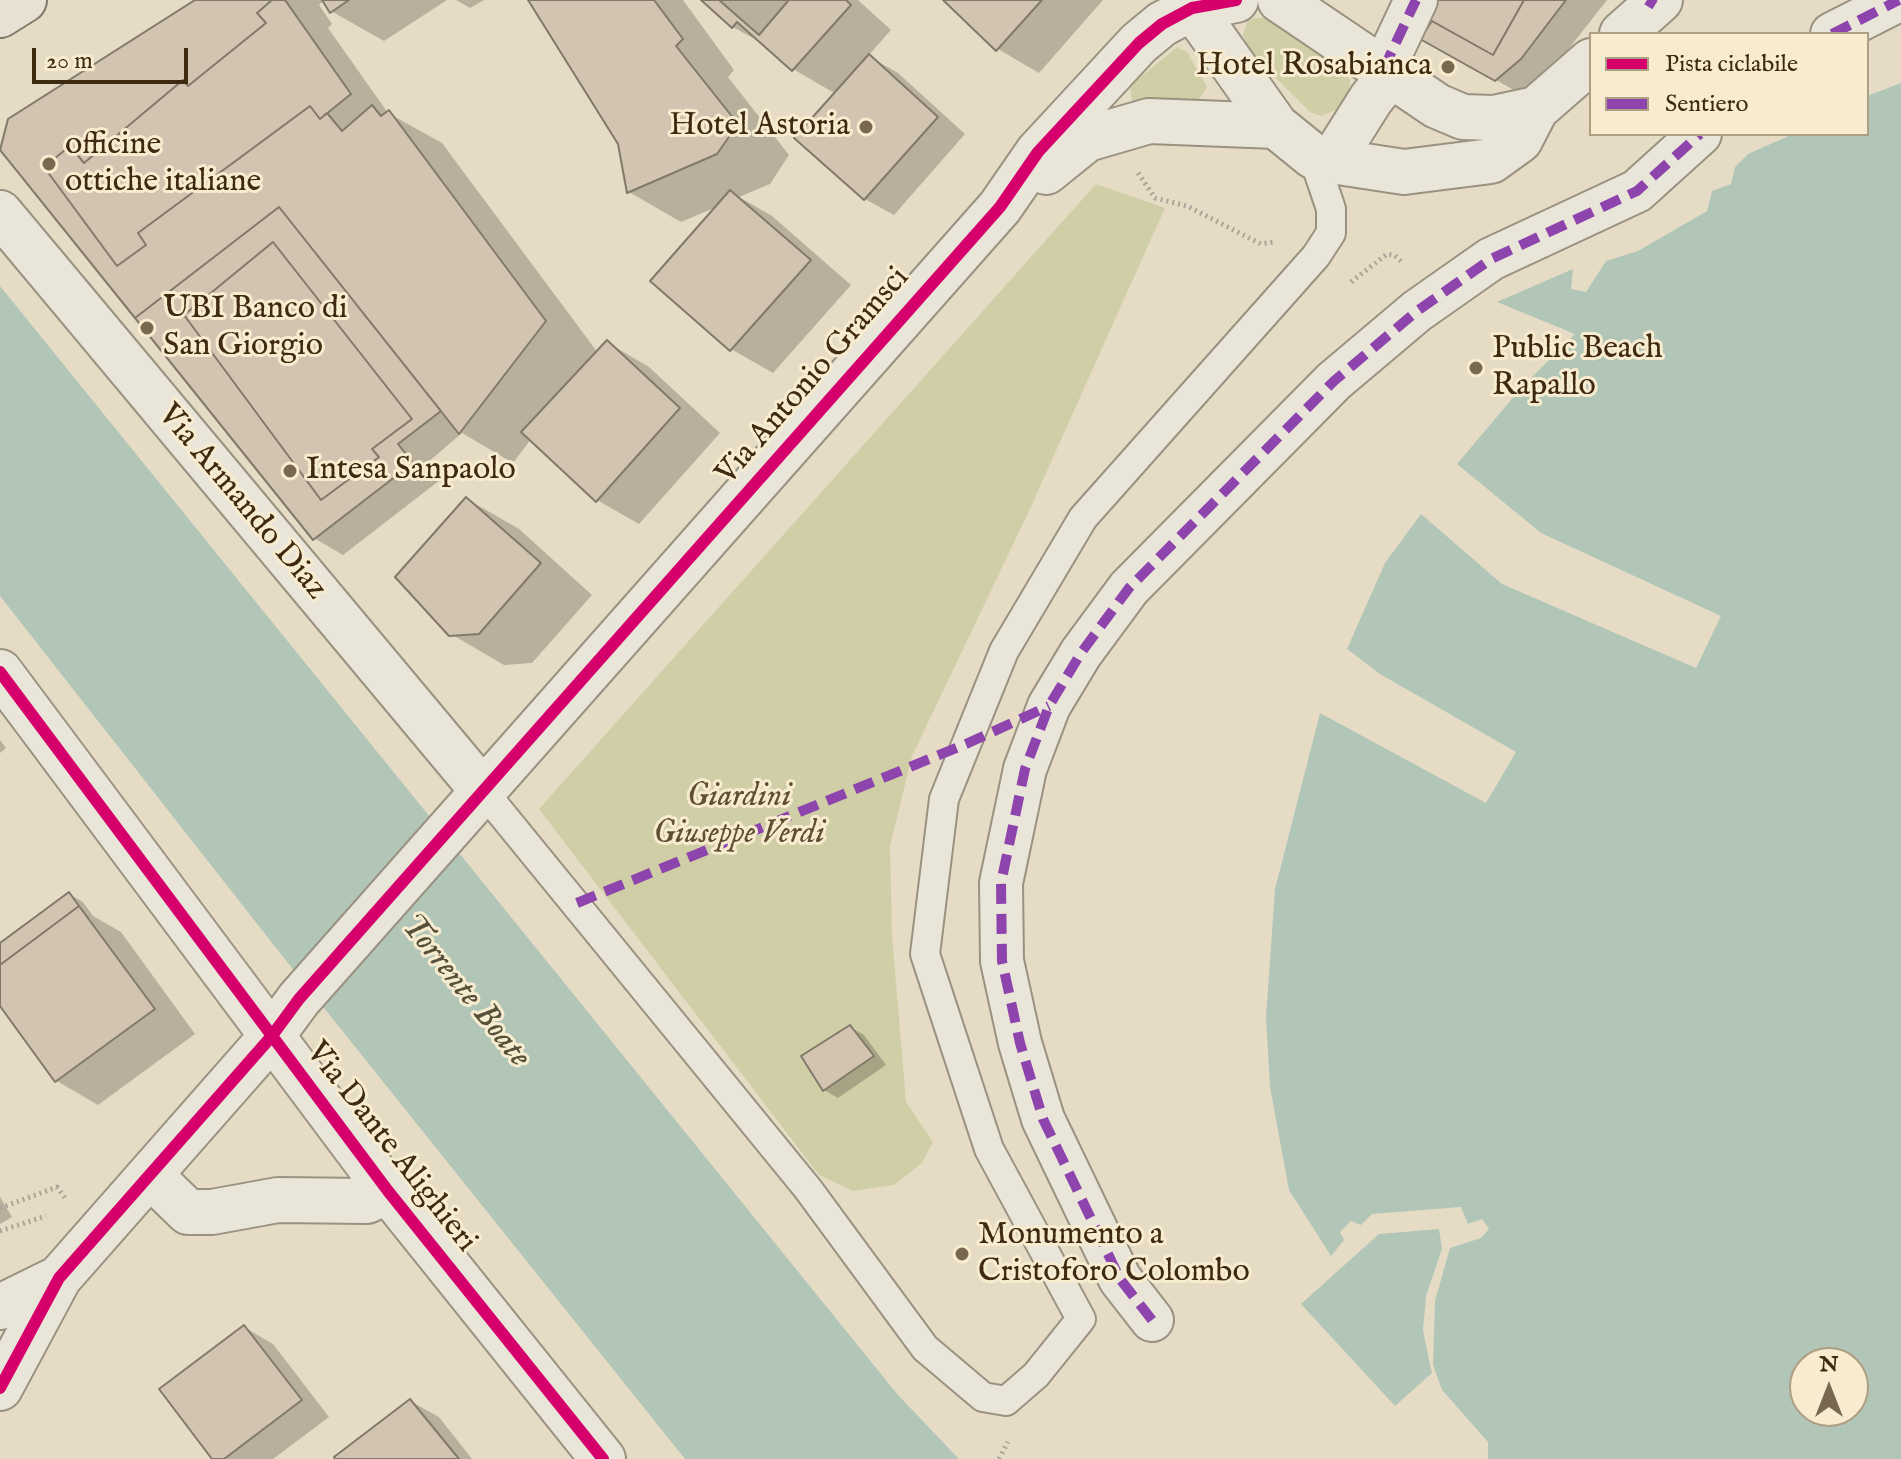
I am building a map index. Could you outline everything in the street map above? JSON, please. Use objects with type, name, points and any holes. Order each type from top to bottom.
[{"type":"main road","points":[[0,15],[24,0]]},
{"type":"street","name":"Via Antonio Gramsci","points":[[59,1278],[271,1037],[299,999],[1000,207],[1038,152],[1139,43],[1162,24],[1189,4],[1236,0]]},
{"type":"street","points":[[1280,0],[1437,106],[1463,117],[1494,118],[1536,109]]},
{"type":"street","points":[[1322,158],[1371,99],[1387,72],[1416,0]]},
{"type":"street","points":[[1836,32],[1899,0]]},
{"type":"street","points":[[1624,32],[1654,2]]},
{"type":"street","points":[[1189,4],[1276,126],[1322,158],[1404,172],[1491,161],[1520,140],[1536,109],[1589,63]]},
{"type":"street","points":[[1000,207],[1087,139],[1119,128],[1149,121],[1276,126]]},
{"type":"street","points":[[1152,1320],[1120,1279],[1043,1119],[1017,1029],[1002,961],[1001,883],[1025,769],[1049,706],[1081,653],[1129,588],[1334,381],[1491,259],[1637,191],[1698,136]]},
{"type":"street","name":"Via Armando Diaz","points":[[0,213],[483,791]]},
{"type":"street","name":"Via Dante Alighieri","points":[[0,672],[388,1191],[603,1459]]},
{"type":"street","points":[[151,1176],[188,1212],[212,1212],[278,1200],[367,1201],[388,1191]]},
{"type":"street","points":[[0,1307],[59,1278]]},
{"type":"street","points":[[0,1388],[59,1278]]},
{"type":"lane","points":[[483,791],[808,1189],[925,1348],[983,1397],[1006,1401],[1036,1375],[1081,1319],[989,1149],[925,954],[944,799],[1004,651],[1083,518],[1316,256],[1331,233],[1331,209],[1322,158]]},
{"type":"path","points":[[1126,166],[1137,171],[1155,198],[1187,206],[1261,244],[1294,238],[1351,283],[1379,258],[1394,255],[1438,298]]},
{"type":"path","points":[[0,1231],[53,1214]]},
{"type":"path","points":[[999,1459],[1009,1439]]},
{"type":"green space","points":[[1270,17],[1343,67],[1350,80],[1349,95],[1341,108],[1321,116],[1310,112],[1250,52],[1243,35],[1248,19]]},
{"type":"green space","points":[[1177,47],[1187,52],[1207,87],[1198,101],[1132,103],[1130,86]]},
{"type":"green space","name":"Giardini Giuseppe Verdi","points":[[1096,184],[1165,208],[1029,511],[912,756],[890,846],[892,935],[906,1102],[933,1142],[922,1163],[894,1185],[853,1191],[819,1175],[539,809]]},
{"type":"water","points":[[1901,83],[1901,1459],[1488,1459],[1488,1442],[1442,1390],[1433,1365],[1435,1301],[1450,1248],[1481,1238],[1489,1229],[1482,1219],[1468,1224],[1461,1207],[1372,1214],[1361,1225],[1351,1221],[1340,1232],[1344,1240],[1331,1256],[1289,1190],[1270,1087],[1266,1017],[1275,889],[1320,713],[1486,803],[1516,752],[1380,674],[1347,649],[1385,563],[1421,514],[1502,584],[1696,668],[1721,616],[1541,533],[1457,464],[1522,387],[1575,334],[1497,302],[1573,269],[1571,289],[1586,292],[1606,261],[1638,251],[1707,211],[1712,191],[1731,184],[1735,167],[1748,154],[1788,136],[1869,136],[1869,95]]},
{"type":"water","name":"Torrente Boate","points":[[0,286],[898,1395],[959,1459],[685,1459],[276,948],[0,596]]},
{"type":"water","points":[[1439,1229],[1442,1249],[1426,1296],[1423,1331],[1432,1373],[1395,1406],[1301,1304],[1379,1234]]},
{"type":"building","points":[[195,0],[272,0],[257,13],[266,23],[188,86],[183,80],[84,163],[70,146],[44,167],[117,266],[146,245],[138,233],[310,106],[320,119],[327,113],[342,131],[372,105],[381,116],[389,110],[546,321],[459,434],[279,207],[135,318],[0,150],[8,119]]},
{"type":"building","points":[[272,0],[285,0],[351,94],[320,119],[310,106],[138,233],[146,245],[117,266],[44,167],[70,146],[84,163],[183,80],[188,86],[266,23],[257,13]]},
{"type":"building","points":[[322,0],[349,0],[330,13]]},
{"type":"building","points":[[528,0],[654,0],[683,39],[676,46],[738,124],[717,154],[627,193],[618,144]]},
{"type":"building","points":[[701,0],[846,0],[851,5],[792,71],[737,22],[732,28]]},
{"type":"building","points":[[719,0],[787,0],[788,1],[759,35]]},
{"type":"building","points":[[943,0],[1042,0],[996,51]]},
{"type":"building","points":[[1429,0],[1524,0],[1493,55],[1421,15]]},
{"type":"building","points":[[1524,0],[1566,0],[1521,59],[1495,81],[1420,39],[1432,21],[1493,55]]},
{"type":"building","points":[[869,54],[938,117],[864,200],[794,138]]},
{"type":"building","points":[[730,190],[811,260],[730,351],[650,281]]},
{"type":"building","points":[[279,207],[441,411],[398,444],[413,463],[313,540],[135,318]],"holes":[[[273,242],[412,419],[372,449],[379,457],[321,500],[184,315]]]},
{"type":"building","points":[[273,242],[412,419],[372,449],[379,457],[321,500],[184,315]]},
{"type":"building","points":[[607,340],[680,408],[596,502],[521,432]]},
{"type":"building","points":[[466,497],[541,563],[479,634],[449,636],[395,577]]},
{"type":"building","points":[[69,892],[79,906],[0,965],[0,943]]},
{"type":"building","points":[[79,906],[155,1009],[55,1082],[0,1006],[0,965]]},
{"type":"building","points":[[850,1025],[874,1056],[823,1091],[801,1056]]},
{"type":"building","points":[[244,1325],[302,1400],[224,1459],[212,1459],[159,1389]]},
{"type":"building","points":[[410,1399],[459,1459],[335,1459],[334,1457]]},
{"type":"marked path","points":[[1383,70],[1416,0]]},
{"type":"marked path","points":[[1647,0],[1655,5]]},
{"type":"marked path","points":[[1836,32],[1899,0]]},
{"type":"marked path","points":[[1152,1320],[1120,1279],[1043,1119],[1020,1043],[1002,961],[1001,883],[1025,769],[1049,706],[1081,653],[1129,588],[1334,381],[1417,311],[1491,259],[1637,191],[1698,136]]},
{"type":"marked path","points":[[577,903],[966,744],[1049,706]]},
{"type":"cycle path","points":[[0,1388],[59,1278],[271,1037],[299,999],[1000,207],[1038,152],[1139,43],[1162,24],[1192,8],[1236,0]]},
{"type":"cycle path","points":[[0,672],[388,1191],[603,1459]]},
{"type":"place","name":"Hotel Rosabianca","points":[[1448,67]]},
{"type":"place","name":"Hotel Astoria","points":[[866,127]]},
{"type":"place","name":"officine ottiche italiane","points":[[49,164]]},
{"type":"place","name":"UBI Banco di San Giorgio","points":[[147,328]]},
{"type":"place","name":"Public Beach Rapallo","points":[[1476,368]]},
{"type":"place","name":"Intesa Sanpaolo","points":[[290,471]]},
{"type":"place","name":"Monumento a Cristoforo Colombo","points":[[962,1254]]}]
